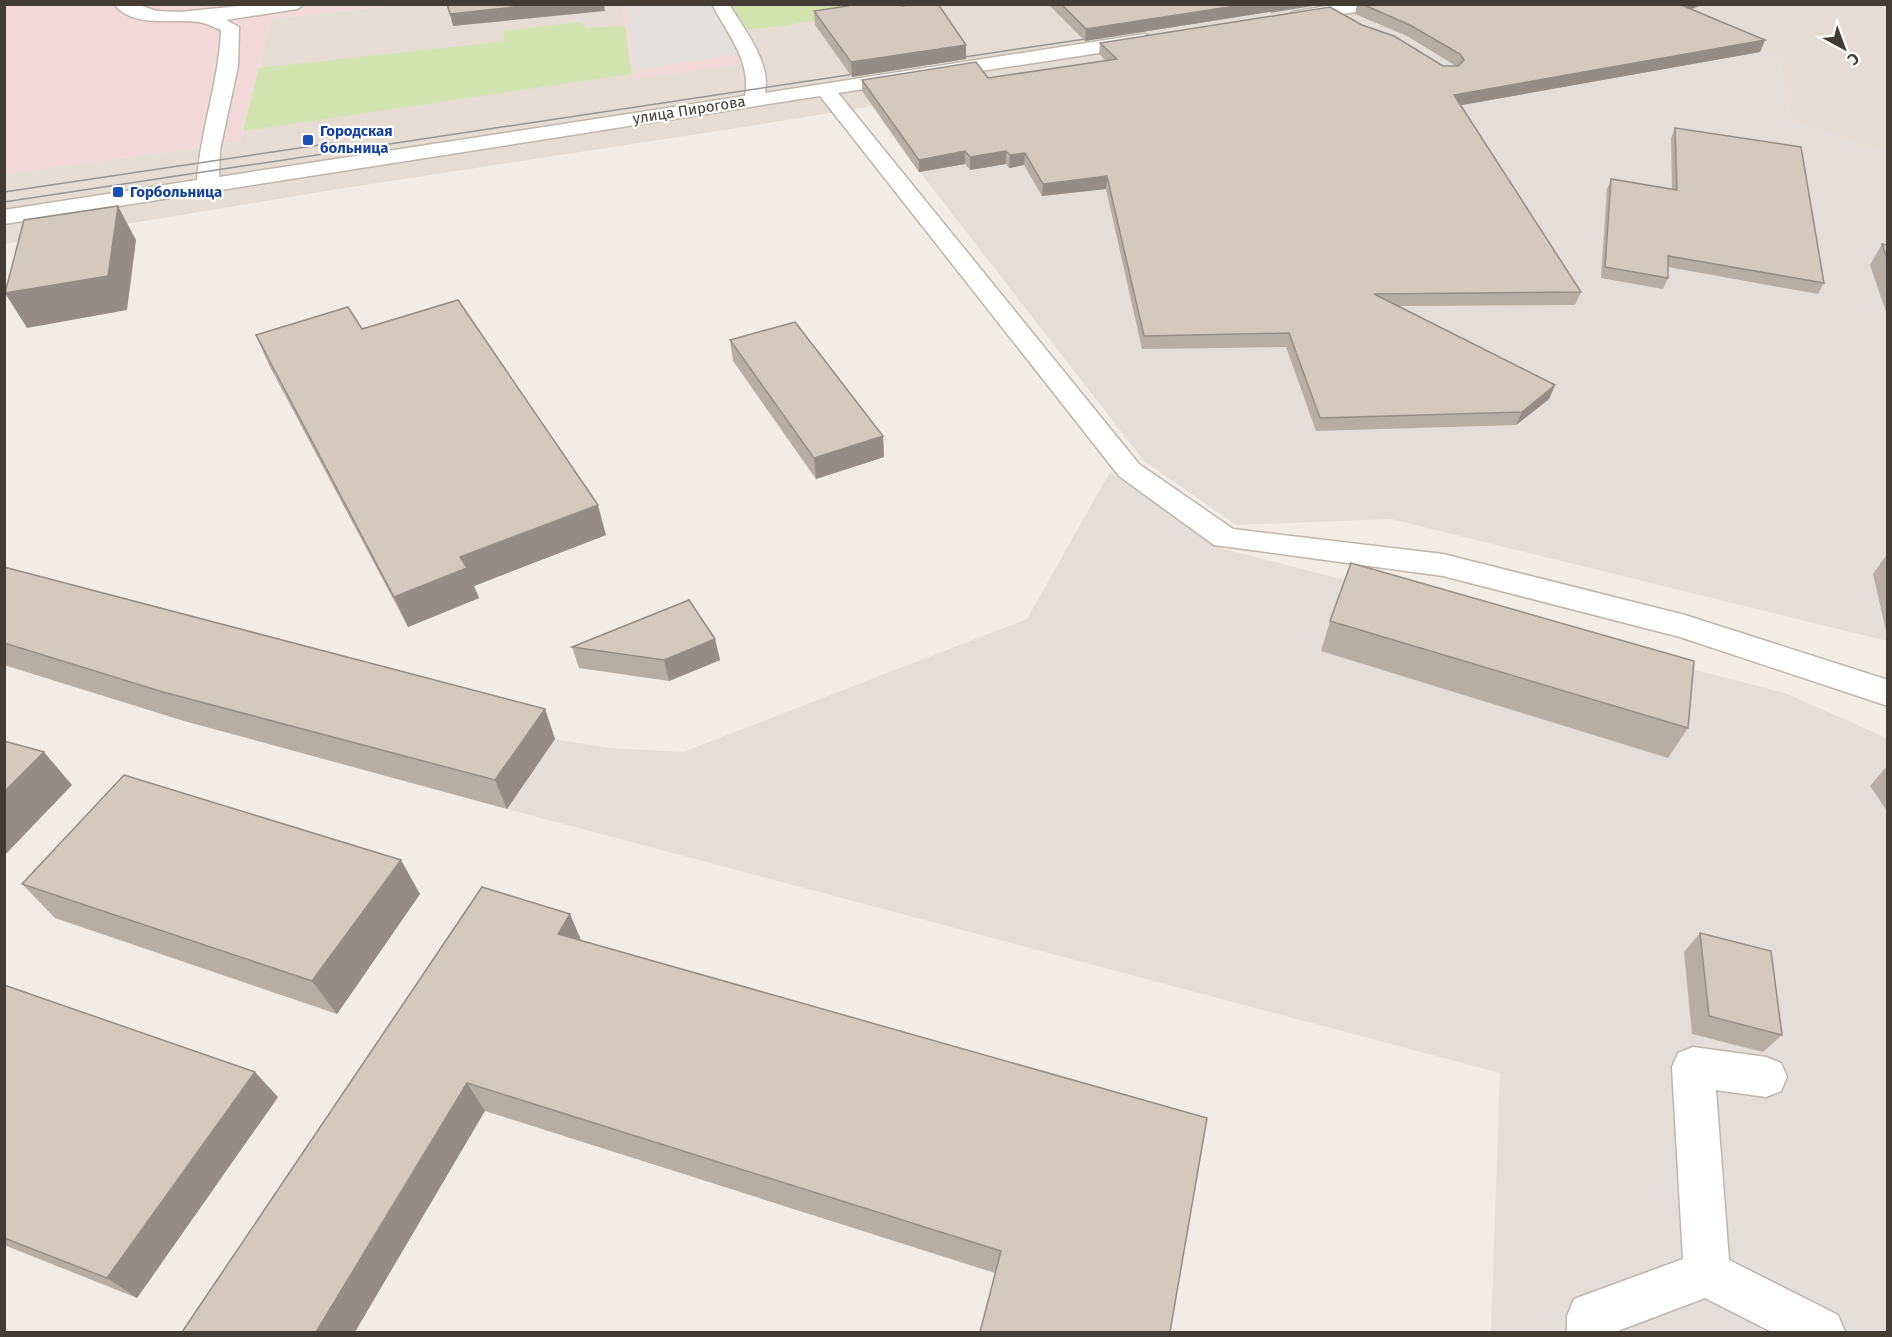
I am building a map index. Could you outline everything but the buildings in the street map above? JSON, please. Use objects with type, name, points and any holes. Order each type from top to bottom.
[{"type":"street","points":[[122,4],[150,16],[204,18],[297,4]]},
{"type":"street","points":[[720,4],[755,68],[758,88],[754,99]]},
{"type":"street","points":[[1272,20],[1374,4]]},
{"type":"street","points":[[1331,11],[1357,26]]},
{"type":"street","points":[[204,18],[230,27],[229,66],[210,150],[208,186]]},
{"type":"street","name":"улица Пирогова","points":[[4,217],[1166,36]]},
{"type":"street","points":[[824,89],[1129,470],[1225,538],[1443,565],[1685,627],[1887,693]]},
{"type":"street","points":[[1707,1274],[1693,1067],[1766,1077]]},
{"type":"street","points":[[1591,1332],[1592,1316],[1707,1274],[1821,1332]]},
{"type":"shaded area","points":[[1500,4],[5,244],[4,174],[240,142],[271,19],[400,5],[622,5],[634,79],[725,5]]},
{"type":"shaded area","points":[[4,5],[400,5],[271,19],[240,142],[5,174]]},
{"type":"shaded area","points":[[622,5],[725,5],[757,62],[634,79]]},
{"type":"shaded area","points":[[627,5],[720,5],[746,53],[635,70]]},
{"type":"shaded area","points":[[1661,5],[1887,5],[1887,153],[1792,121],[1779,60]]},
{"type":"shaded area","points":[[1661,5],[1779,60],[1792,121],[1887,153],[1887,641],[1391,519],[1236,525],[1144,461],[906,154],[874,108],[863,109],[1407,20]]},
{"type":"shaded area","points":[[1110,472],[1220,548],[1785,693],[1887,738],[1887,1332],[1491,1332],[1500,1073],[507,809],[555,739],[609,748],[683,752],[1027,619]]},
{"type":"green space","points":[[729,5],[895,5],[783,26],[743,30]]},
{"type":"green space","points":[[580,22],[587,28],[625,26],[631,74],[243,131],[259,68],[505,41],[503,31]]},
{"type":"tram line","points":[[1271,12],[1321,4]]},
{"type":"tram line","points":[[951,59],[1099,37]]},
{"type":"tram line","points":[[4,202],[868,72]]},
{"type":"tram line","points":[[4,192],[333,143]]},
{"type":"place","name":"Городская больница","points":[[308,140]]},
{"type":"place","name":"Горбольница","points":[[118,192]]}]
